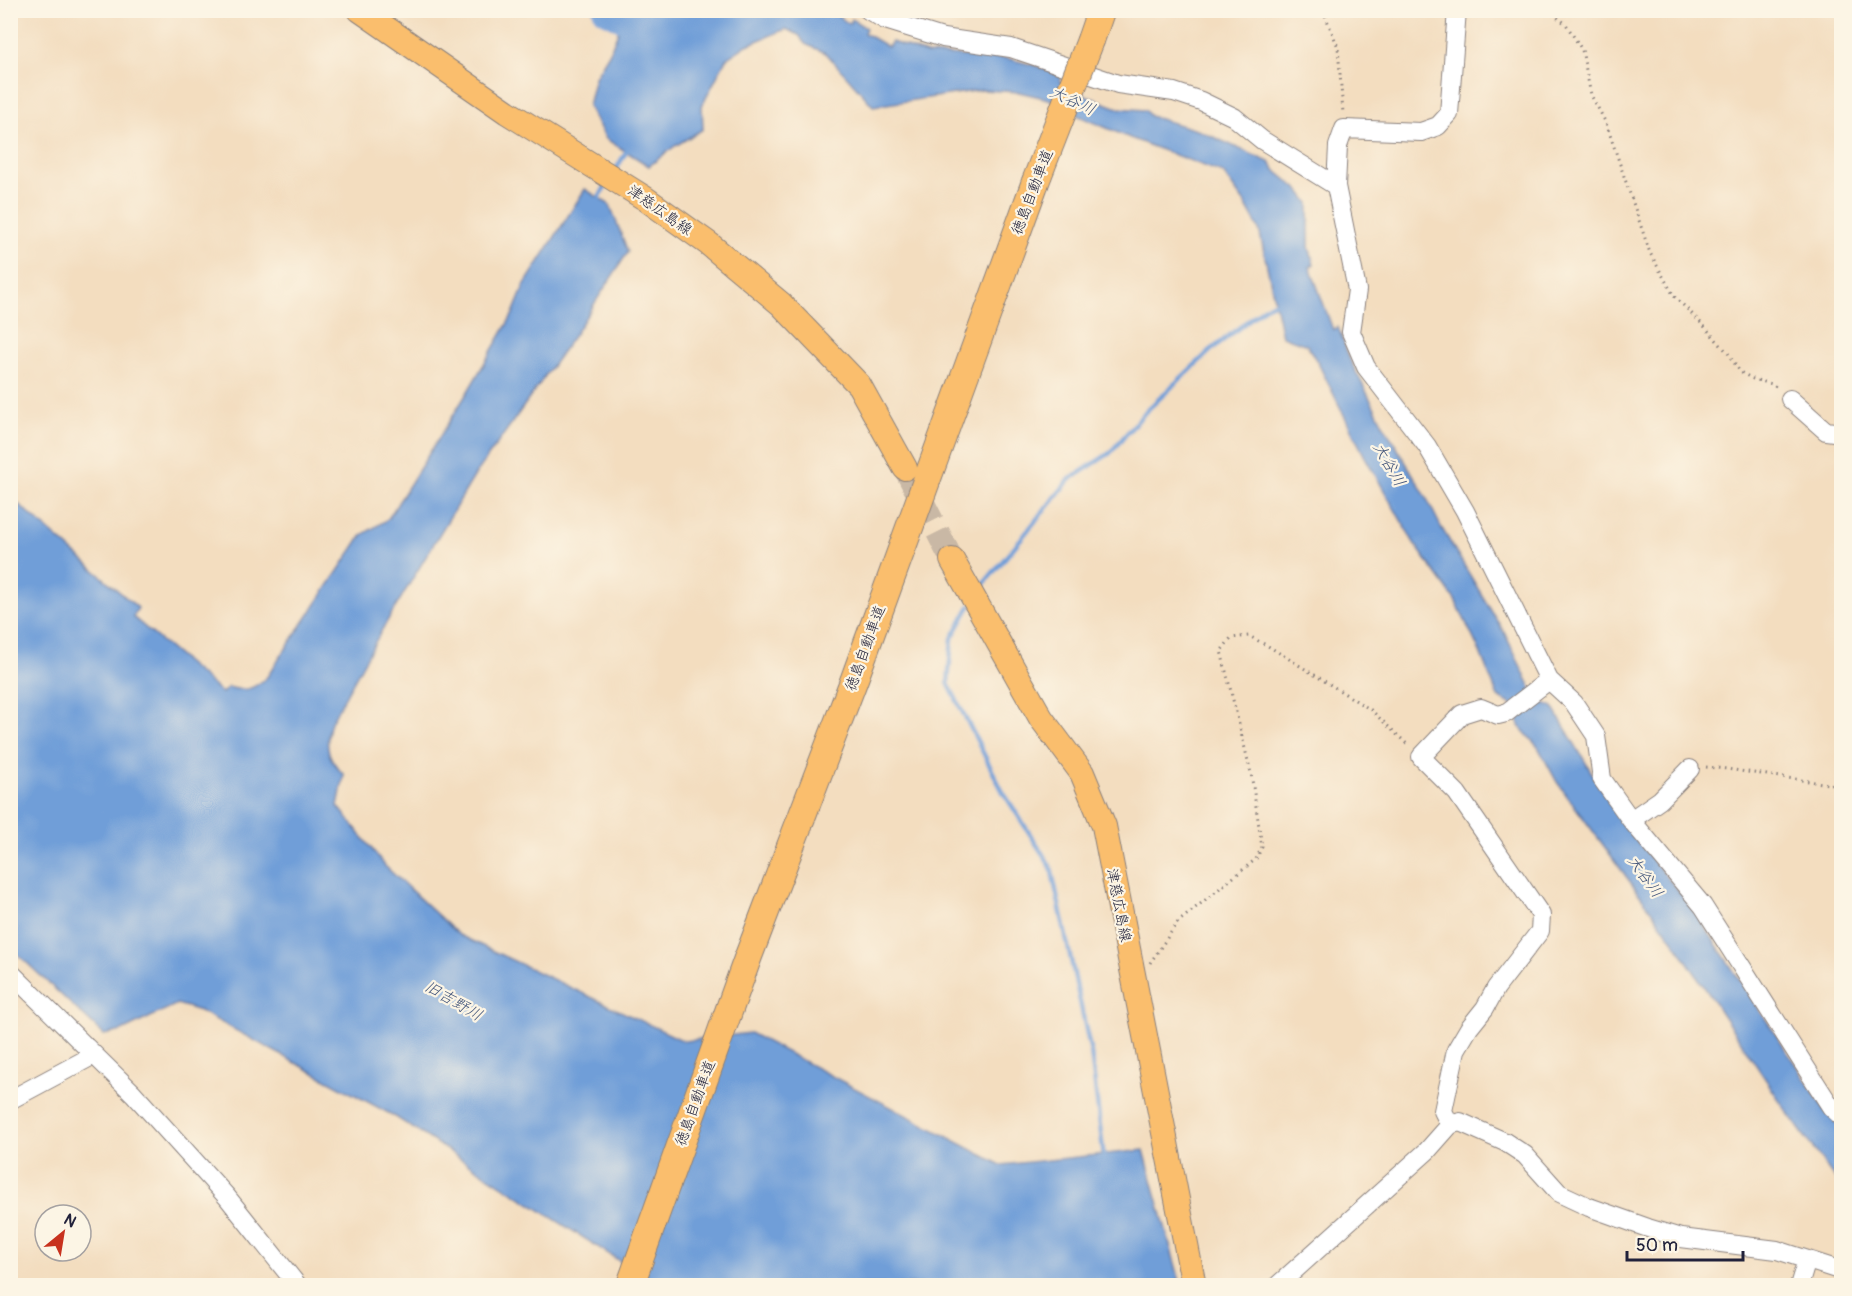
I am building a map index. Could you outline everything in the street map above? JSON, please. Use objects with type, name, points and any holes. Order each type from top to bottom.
[{"type":"highway","name":"徳島自動車道","points":[[630,1286],[747,960],[854,681],[1035,183],[1101,10]]},
{"type":"main road","name":"津慈広島線","points":[[360,10],[507,112],[646,199],[709,244],[781,304],[859,385],[905,468]]},
{"type":"main road","name":"津慈広島線","points":[[952,560],[1041,718],[1082,773],[1104,826],[1194,1286]]},
{"type":"street","points":[[868,10],[885,20],[943,38],[1011,48],[1118,84],[1173,92],[1201,101],[1234,117],[1262,140],[1336,186]]},
{"type":"street","points":[[1457,10],[1449,114],[1438,126],[1421,132],[1344,129],[1338,146],[1336,186],[1357,290],[1351,332],[1366,367],[1427,446],[1465,511],[1543,684],[1574,704],[1596,736],[1602,779],[1631,820],[1703,906],[1831,1107],[1842,1117]]},
{"type":"street","points":[[1790,399],[1826,431],[1842,434]]},
{"type":"street","points":[[1450,1125],[1443,1111],[1456,1050],[1496,988],[1540,931],[1541,915],[1457,793],[1421,757],[1462,714],[1481,708],[1498,715],[1506,713],[1543,684]]},
{"type":"street","points":[[1631,820],[1660,800],[1690,769]]},
{"type":"street","points":[[10,972],[132,1093],[227,1197],[298,1286]]},
{"type":"street","points":[[10,1100],[94,1055]]},
{"type":"street","points":[[1277,1286],[1427,1151],[1450,1125],[1460,1122],[1505,1142],[1525,1155],[1559,1193],[1589,1207],[1681,1238],[1778,1251],[1842,1271]]},
{"type":"street","points":[[1799,1286],[1807,1260]]},
{"type":"path","points":[[1323,10],[1338,47],[1344,129]]},
{"type":"path","points":[[1548,10],[1566,24],[1582,50],[1591,94],[1606,123],[1650,253],[1674,296],[1728,353],[1740,372],[1772,384],[1790,399]]},
{"type":"path","points":[[1135,984],[1178,922],[1256,859],[1262,848],[1251,773],[1221,651],[1231,638],[1249,636],[1371,710],[1421,757]]},
{"type":"path","points":[[1690,769],[1727,768],[1842,786]]},
{"type":"water","points":[[626,11],[837,11],[836,14],[849,24],[852,19],[866,28],[864,33],[888,47],[892,42],[927,54],[1006,58],[1037,66],[1061,76],[1060,82],[1087,96],[1118,108],[1145,110],[1150,116],[1200,131],[1269,162],[1277,172],[1300,191],[1309,203],[1309,247],[1314,264],[1310,267],[1333,330],[1338,327],[1350,360],[1384,426],[1504,632],[1537,700],[1553,707],[1609,802],[1629,831],[1691,906],[1830,1117],[1841,1127],[1841,1187],[1790,1116],[1675,943],[1557,782],[1538,747],[1519,726],[1518,714],[1509,703],[1498,697],[1455,600],[1414,543],[1365,457],[1318,363],[1307,345],[1282,336],[1259,229],[1244,202],[1223,173],[1130,138],[1079,116],[1049,99],[1019,92],[982,90],[873,106],[826,53],[805,44],[799,35],[786,29],[747,45],[726,59],[702,106],[703,129],[675,146],[649,166],[606,139],[588,106],[595,77],[610,52]]},
{"type":"water","name":"旧吉野川","points":[[585,189],[610,205],[628,252],[574,335],[475,475],[383,628],[331,722],[328,751],[344,775],[338,806],[386,867],[459,935],[684,1041],[750,1033],[1001,1165],[1144,1150],[1181,1285],[657,1285],[394,1116],[200,1011],[177,1004],[122,1031],[104,1035],[11,948],[10,497],[138,608],[133,617],[222,693],[228,687],[245,689],[254,687],[267,677],[362,535],[388,519],[464,398],[512,316],[525,284]]},
{"type":"waterway","name":"大谷川","points":[[606,10],[644,29],[658,32]]},
{"type":"waterway","points":[[615,171],[629,147]]},
{"type":"waterway","points":[[597,202],[607,183]]},
{"type":"waterway","points":[[978,591],[1070,479],[1110,453],[1146,411],[1210,351],[1265,307],[1278,301]]},
{"type":"waterway","points":[[970,606],[952,638],[948,683],[1003,792],[1051,867],[1091,1053],[1104,1158]]},
{"type":"tunnel","points":[[905,468],[952,560]]}]
